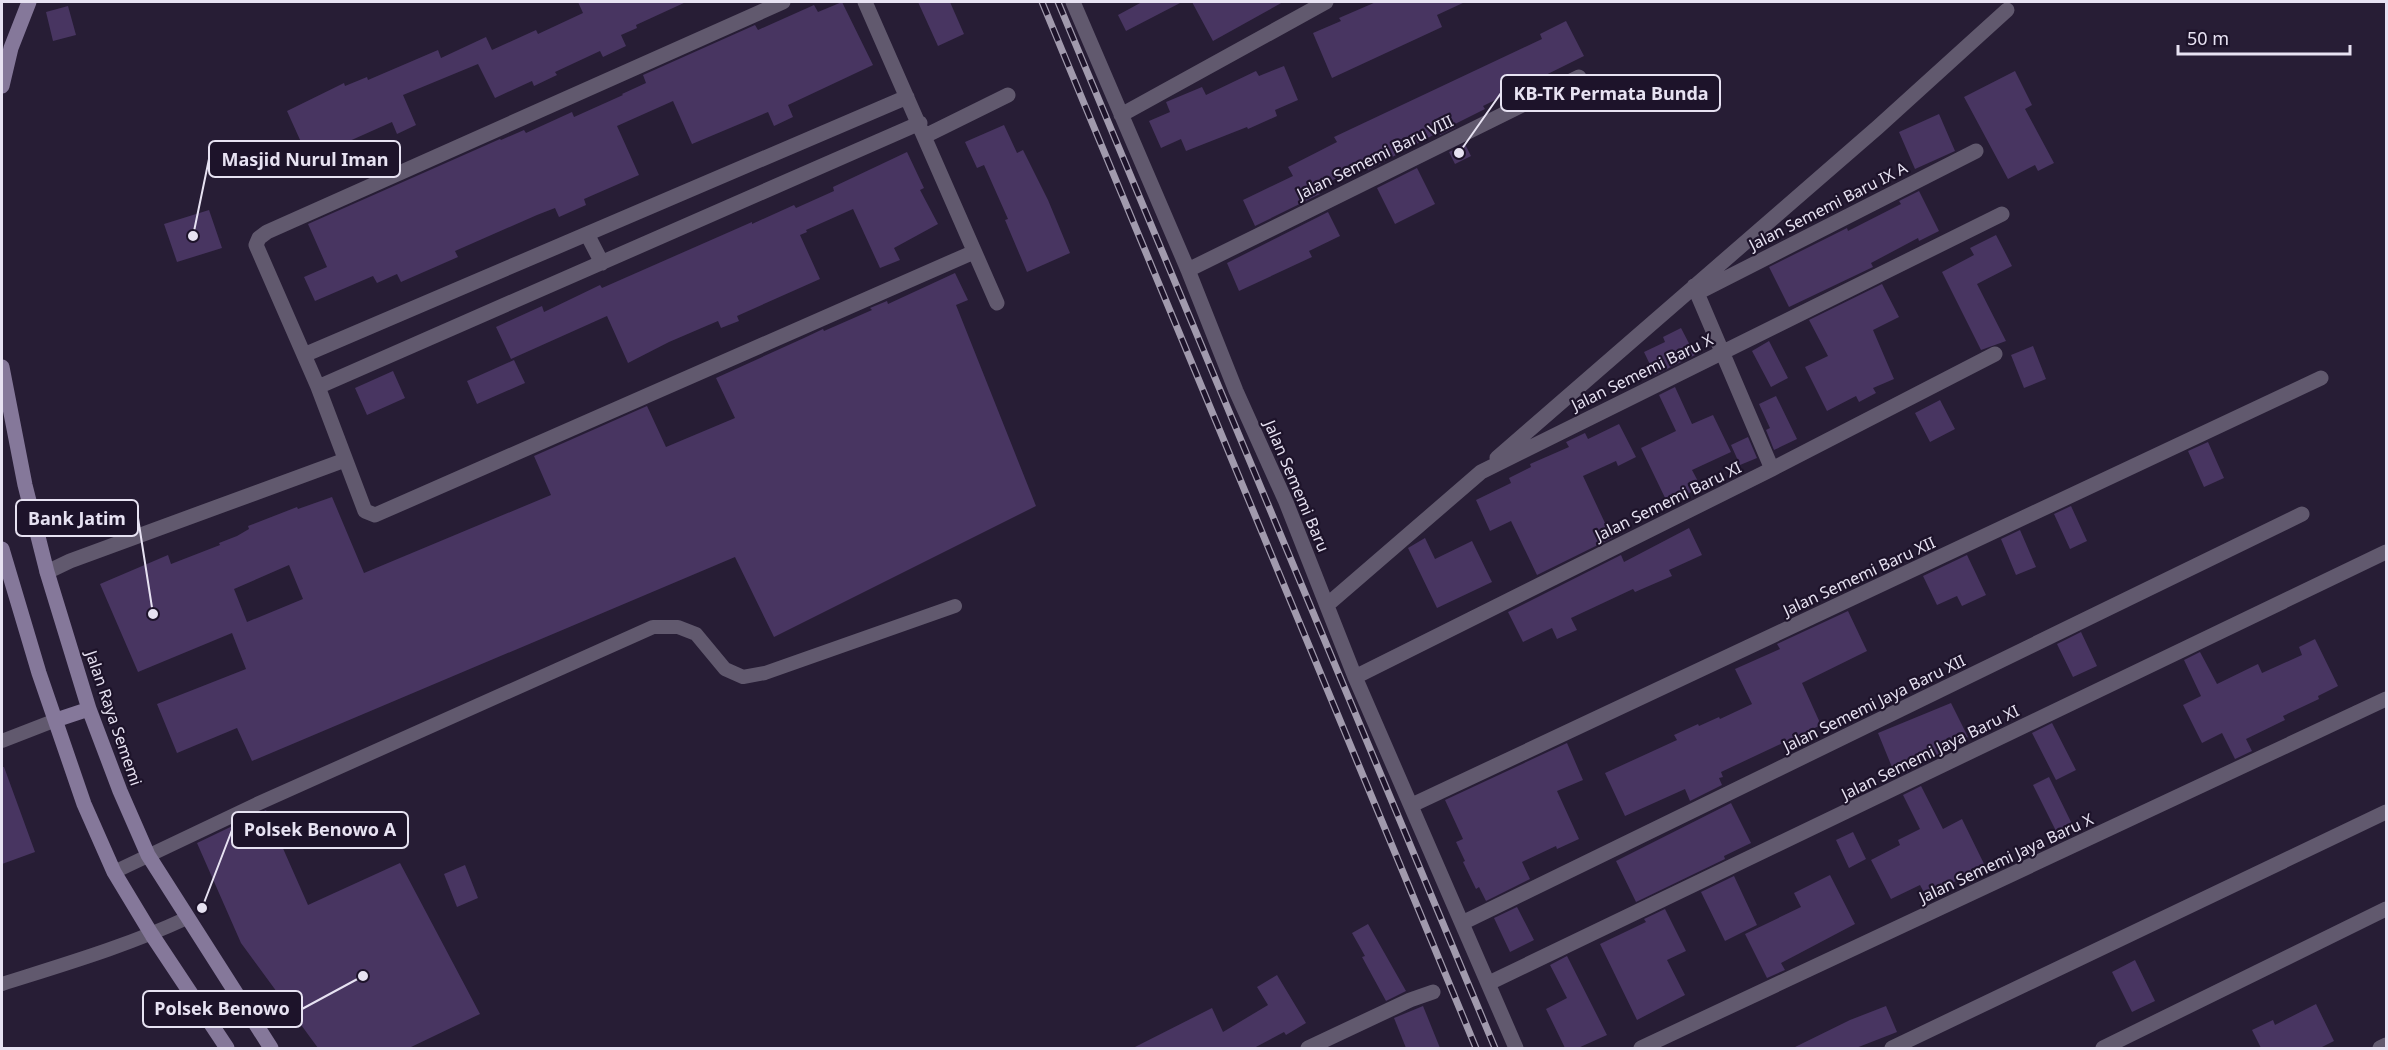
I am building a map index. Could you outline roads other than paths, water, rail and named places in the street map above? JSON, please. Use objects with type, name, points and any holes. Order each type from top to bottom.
[{"type":"main road","points":[[2,86],[11,48],[29,2]]},
{"type":"main road","name":"Jalan Raya Sememi","points":[[2,367],[25,485],[48,572],[89,709],[120,791],[148,855],[271,1048]]},
{"type":"main road","points":[[2,549],[39,673],[84,804],[114,872],[152,935],[227,1048]]},
{"type":"main road","points":[[56,720],[89,709]]},
{"type":"street","points":[[783,2],[262,235],[256,245],[318,387],[364,511],[375,515],[974,252]]},
{"type":"street","points":[[865,2],[997,303]]},
{"type":"street","name":"Jalan Sememi Baru","points":[[1073,2],[1188,270],[1236,391],[1286,502],[1355,677],[1516,1048]]},
{"type":"street","points":[[1121,115],[1326,2]]},
{"type":"street","points":[[1481,472],[1696,290],[2007,10]]},
{"type":"street","name":"Jalan Sememi Baru VIII","points":[[1188,270],[1579,76]]},
{"type":"street","points":[[318,387],[602,263],[1008,95]]},
{"type":"street","points":[[304,355],[907,97]]},
{"type":"street","name":"Jalan Sememi Baru IX A","points":[[1696,290],[1976,151]]},
{"type":"street","name":"Jalan Sememi Baru X","points":[[1327,605],[1481,472],[2002,214]]},
{"type":"street","points":[[587,234],[602,263]]},
{"type":"street","points":[[1696,290],[1772,469]]},
{"type":"street","name":"Jalan Sememi Baru XI","points":[[1355,677],[1772,469],[1995,354]]},
{"type":"street","name":"Jalan Sememi Baru XII","points":[[1412,805],[2321,378]]},
{"type":"street","points":[[48,572],[70,561],[345,460]]},
{"type":"street","name":"Jalan Sememi Jaya Baru XII","points":[[1462,923],[2302,514]]},
{"type":"street","name":"Jalan Sememi Jaya Baru XI","points":[[1489,983],[2386,552]]},
{"type":"street","name":"Jalan Sememi Jaya Baru X","points":[[1641,1048],[2386,699]]},
{"type":"street","points":[[1892,1048],[2386,812]]},
{"type":"street","points":[[2103,1048],[2386,909]]},
{"type":"street","points":[[1308,1048],[1410,1000],[1433,992]]},
{"type":"street","points":[[2380,1048],[2386,1045]]},
{"type":"lane","points":[[114,872],[257,804],[653,627],[678,627],[696,634],[725,669],[743,677],[765,673],[955,606]]},
{"type":"lane","points":[[2,741],[56,720]]},
{"type":"lane","points":[[2,984],[112,950],[152,935],[187,918]]},
{"type":"railway","points":[[1042,2],[1476,1048]]},
{"type":"railway","points":[[1058,2],[1495,1048]]},
{"type":"place","name":"KB-TK Permata Bunda","points":[[1459,153]]},
{"type":"place","name":"Masjid Nurul Iman","points":[[193,236]]},
{"type":"place","name":"Bank Jatim","points":[[153,614]]},
{"type":"place","name":"Polsek Benowo A","points":[[202,908]]},
{"type":"place","name":"Polsek Benowo","points":[[363,976]]}]
